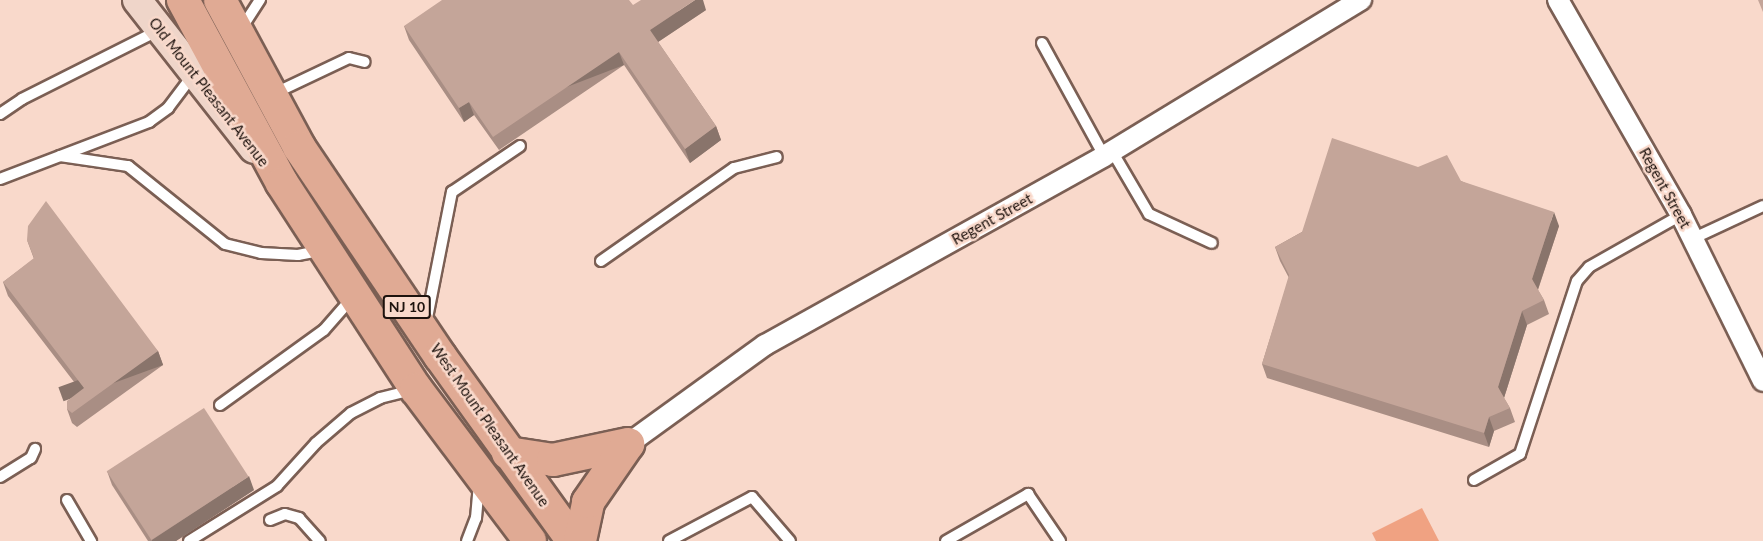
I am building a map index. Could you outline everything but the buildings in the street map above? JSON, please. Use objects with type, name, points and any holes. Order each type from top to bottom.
[{"type":"main road","name":"NJ 10","points":[[183,0],[282,183],[324,250],[416,389],[530,541]]},
{"type":"main road","name":"NJ 10","points":[[220,0],[239,34]]},
{"type":"main road","name":"West Mount Pleasant Avenue","points":[[239,34],[300,147],[424,333],[573,541]]},
{"type":"main road","points":[[508,453],[553,460],[627,444]]},
{"type":"main road","points":[[580,541],[588,502],[627,444]]},
{"type":"street","name":"Old Mount Pleasant Avenue","points":[[137,0],[282,183]]},
{"type":"street","name":"Regent Street","points":[[627,444],[765,345],[1108,153],[1361,0]]},
{"type":"street","name":"Regent Street","points":[[1558,0],[1681,215],[1763,381]]},
{"type":"lane","points":[[239,34],[260,0]]},
{"type":"lane","points":[[0,114],[22,99],[159,30]]},
{"type":"lane","points":[[1042,43],[1108,153],[1149,214],[1212,243]]},
{"type":"lane","points":[[271,95],[350,57],[365,62]]},
{"type":"lane","points":[[0,179],[149,122],[168,108],[194,74]]},
{"type":"lane","points":[[424,333],[452,192],[520,146]]},
{"type":"lane","points":[[60,156],[128,166],[225,244],[242,250],[298,255],[324,250]]},
{"type":"lane","points":[[601,261],[734,168],[777,158]]},
{"type":"lane","points":[[1692,239],[1763,206]]},
{"type":"lane","points":[[1474,480],[1520,454],[1577,280],[1589,267],[1681,215]]},
{"type":"lane","points":[[219,405],[324,330],[354,295]]},
{"type":"lane","points":[[189,541],[277,486],[316,443],[351,413],[380,398],[416,389]]},
{"type":"lane","points":[[0,477],[30,458],[35,449]]},
{"type":"lane","points":[[467,541],[476,518],[480,475]]},
{"type":"lane","points":[[946,541],[1028,494],[1060,541]]},
{"type":"lane","points":[[669,541],[752,497],[790,541]]},
{"type":"lane","points":[[68,500],[91,541]]},
{"type":"lane","points":[[270,520],[285,514],[299,518],[320,541]]},
{"type":"shaded area","points":[[1422,508],[1439,541],[1376,541],[1372,533]]}]
